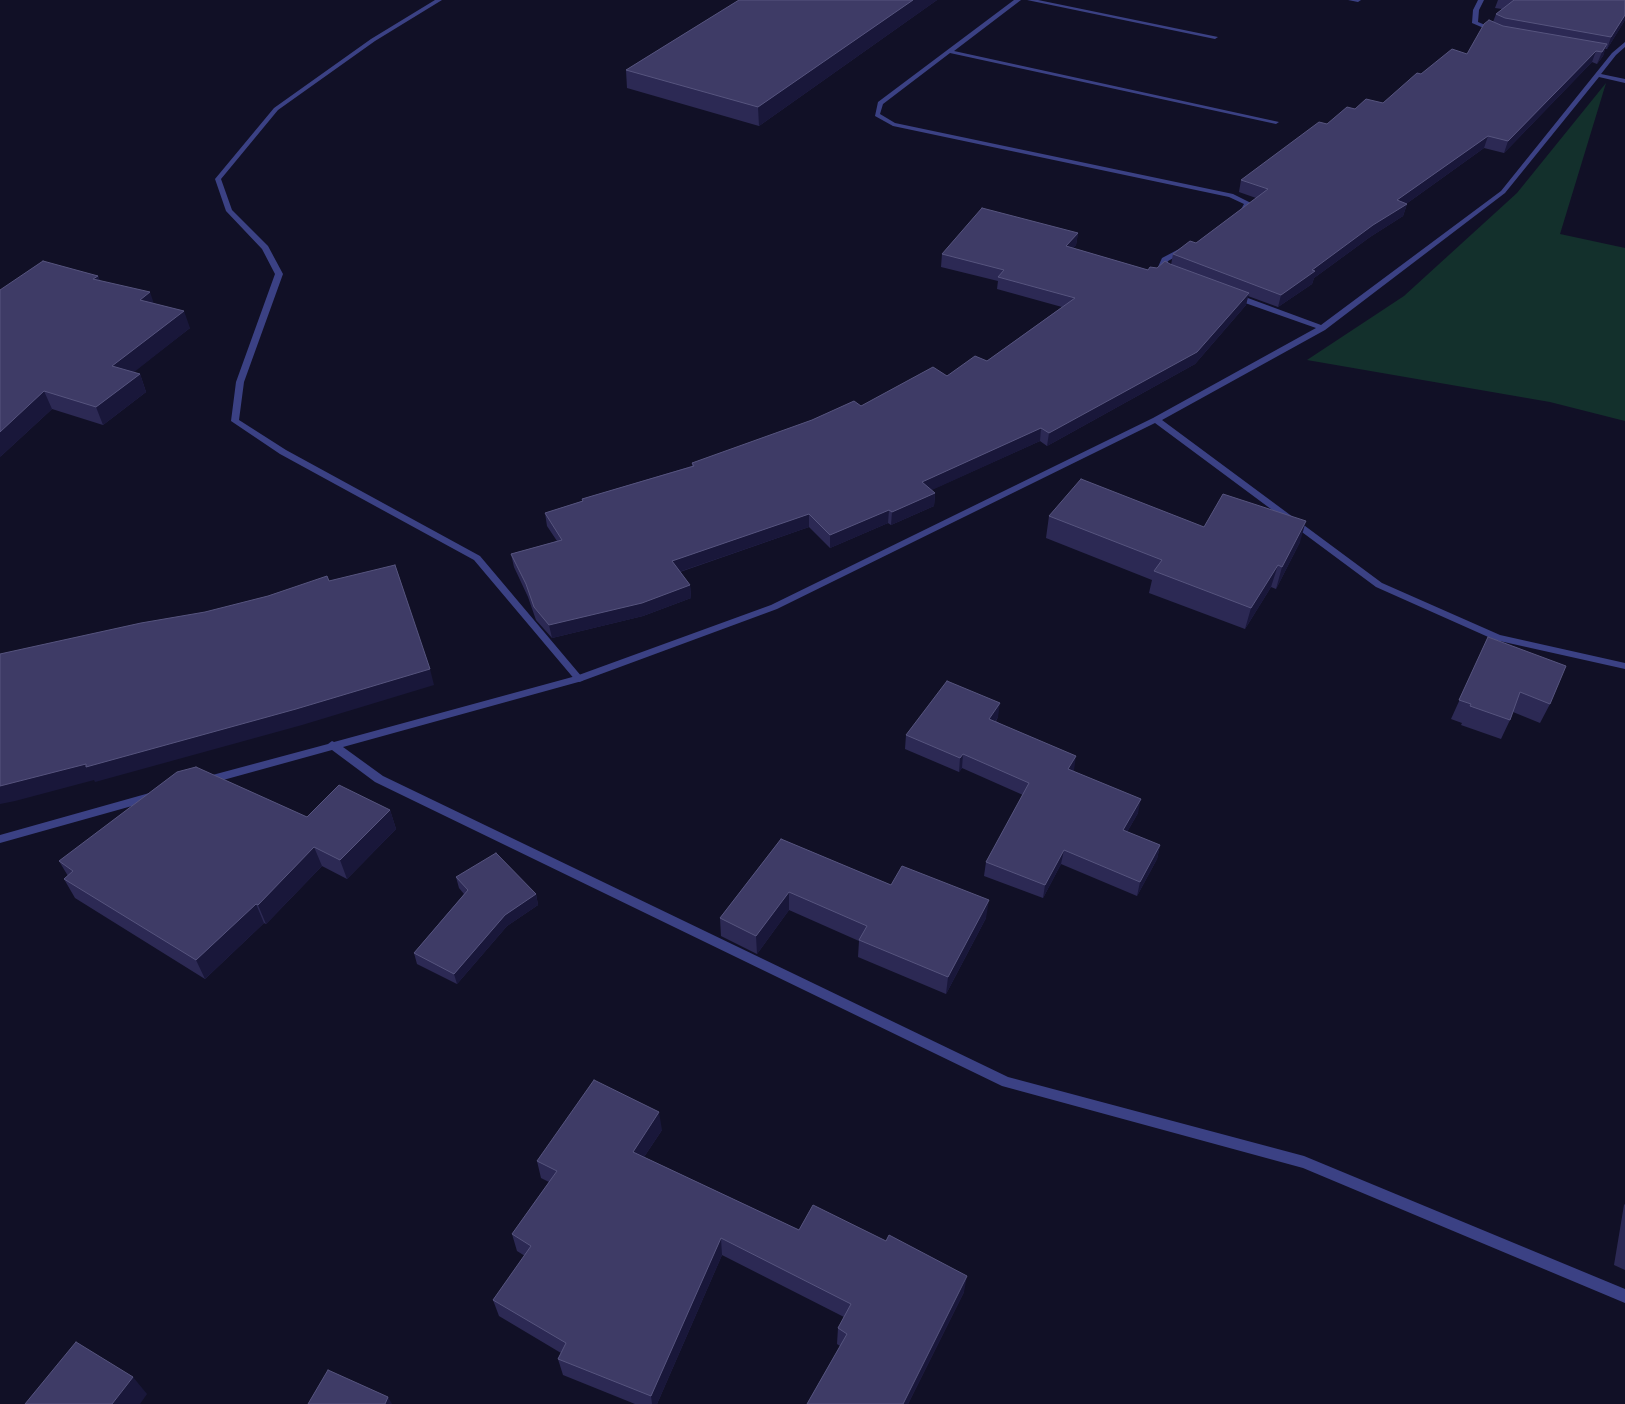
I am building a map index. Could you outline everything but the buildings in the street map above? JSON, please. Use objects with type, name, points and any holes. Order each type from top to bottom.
[{"type":"street","points":[[439,0],[373,40],[276,109],[218,179],[228,211],[266,248],[279,274],[240,382],[235,421],[283,452],[477,558],[578,679]]},
{"type":"street","points":[[1018,0],[952,52],[880,103],[877,115],[893,124],[1231,195],[1248,203],[1244,212],[1237,217]]},
{"type":"street","points":[[1030,0],[1215,37]]},
{"type":"street","points":[[1351,0],[1358,0]]},
{"type":"street","points":[[1481,0],[1476,10],[1475,23],[1500,33]]},
{"type":"street","points":[[199,782],[578,679],[774,606],[1156,420],[1322,328],[1503,192],[1597,75],[1609,53],[1625,44]]},
{"type":"street","points":[[952,52],[1276,122]]},
{"type":"street","points":[[1597,75],[1625,82]]},
{"type":"street","points":[[1171,273],[1162,267],[1165,260],[1191,246]]},
{"type":"street","points":[[1225,293],[1322,328]]},
{"type":"street","points":[[1156,420],[1379,585],[1498,638],[1625,666]]},
{"type":"street","points":[[332,745],[379,779],[1006,1082],[1304,1162],[1625,1296]]},
{"type":"street","points":[[0,839],[162,793]]},
{"type":"green space","points":[[1606,83],[1560,234],[1625,248],[1625,421],[1550,402],[1307,360],[1404,296],[1517,193]]}]
